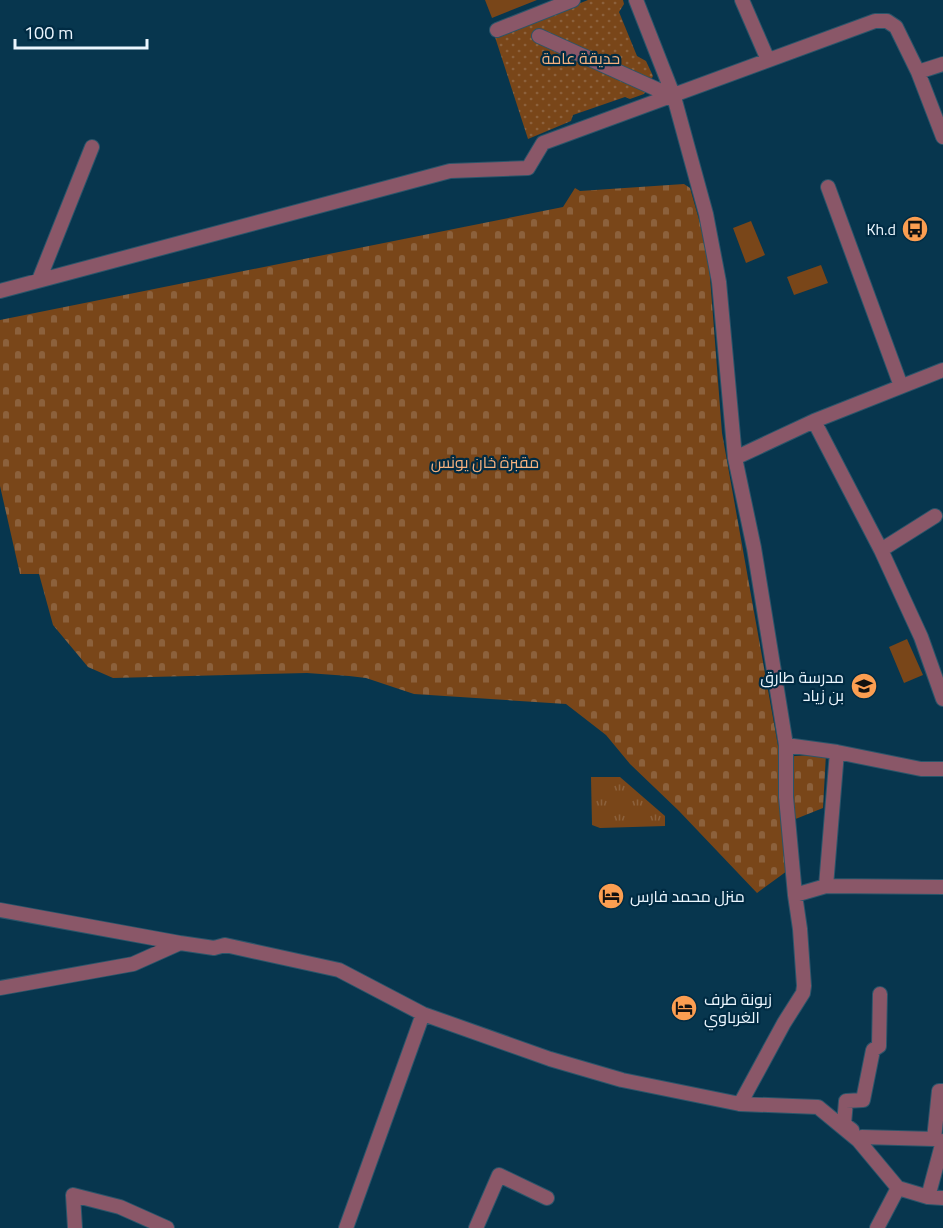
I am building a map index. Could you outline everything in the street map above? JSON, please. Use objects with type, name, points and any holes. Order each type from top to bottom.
[{"type":"street","points":[[497,30],[573,0]]},
{"type":"street","points":[[636,0],[674,97],[706,214],[719,282],[735,458],[754,548],[786,745],[786,797],[800,930],[803,993],[740,1104]]},
{"type":"street","points":[[742,0],[768,60]]},
{"type":"street","points":[[0,291],[450,171],[528,168],[543,143],[674,97],[875,21],[887,21],[896,27],[918,72],[943,137]]},
{"type":"street","points":[[539,36],[674,97]]},
{"type":"street","points":[[918,72],[943,64]]},
{"type":"street","points":[[39,280],[92,147]]},
{"type":"street","points":[[828,187],[901,386]]},
{"type":"street","points":[[735,458],[814,422],[943,370]]},
{"type":"street","points":[[814,422],[881,550],[921,637],[943,699]]},
{"type":"street","points":[[881,550],[935,516]]},
{"type":"street","points":[[786,745],[837,752],[921,769],[943,769]]},
{"type":"street","points":[[826,886],[837,752]]},
{"type":"street","points":[[795,895],[826,886],[943,887]]},
{"type":"street","points":[[0,910],[180,943],[214,948],[225,945],[339,970],[423,1014],[550,1059],[614,1078],[740,1104],[818,1107],[860,1139],[934,1139],[939,1090],[943,1091]]},
{"type":"street","points":[[0,988],[133,964],[180,943]]},
{"type":"street","points":[[880,994],[879,1046],[873,1050],[863,1100],[846,1101],[844,1124],[860,1139],[898,1188],[928,1197],[943,1198]]},
{"type":"street","points":[[346,1228],[423,1014]]},
{"type":"street","points":[[928,1197],[943,1141]]},
{"type":"street","points":[[476,1228],[499,1175],[547,1198]]},
{"type":"street","points":[[877,1228],[898,1188]]},
{"type":"street","points":[[75,1228],[73,1195],[120,1207],[167,1228]]},
{"type":"green space","points":[[485,0],[537,0],[492,18]]},
{"type":"green space","name":"حديقة عامة","points":[[588,0],[623,0],[624,4],[619,12],[637,56],[646,61],[653,76],[644,94],[630,99],[625,97],[573,115],[571,121],[528,139],[495,37]]},
{"type":"green space","name":"مقبرة خان يونس","points":[[684,184],[690,188],[708,251],[722,433],[780,757],[826,754],[823,808],[783,824],[787,871],[757,893],[679,811],[630,764],[606,735],[566,704],[414,694],[366,678],[307,673],[113,678],[88,667],[53,625],[39,574],[20,574],[0,486],[0,320],[563,207],[575,188],[580,191]]},
{"type":"green space","points":[[751,221],[765,255],[746,263],[733,228]]},
{"type":"green space","points":[[821,265],[828,283],[794,295],[787,277]]},
{"type":"green space","points":[[907,639],[923,675],[904,683],[889,647]]},
{"type":"green space","points":[[591,777],[620,777],[665,816],[665,826],[600,828],[592,825]]},
{"type":"place","name":"Kh.d","points":[[915,229]]},
{"type":"place","name":"مدرسة طارق بن زياد","points":[[864,686]]},
{"type":"place","name":"منزل محمد فارس","points":[[611,896]]},
{"type":"place","name":"زبونة طرف الغرباوي","points":[[684,1008]]}]
